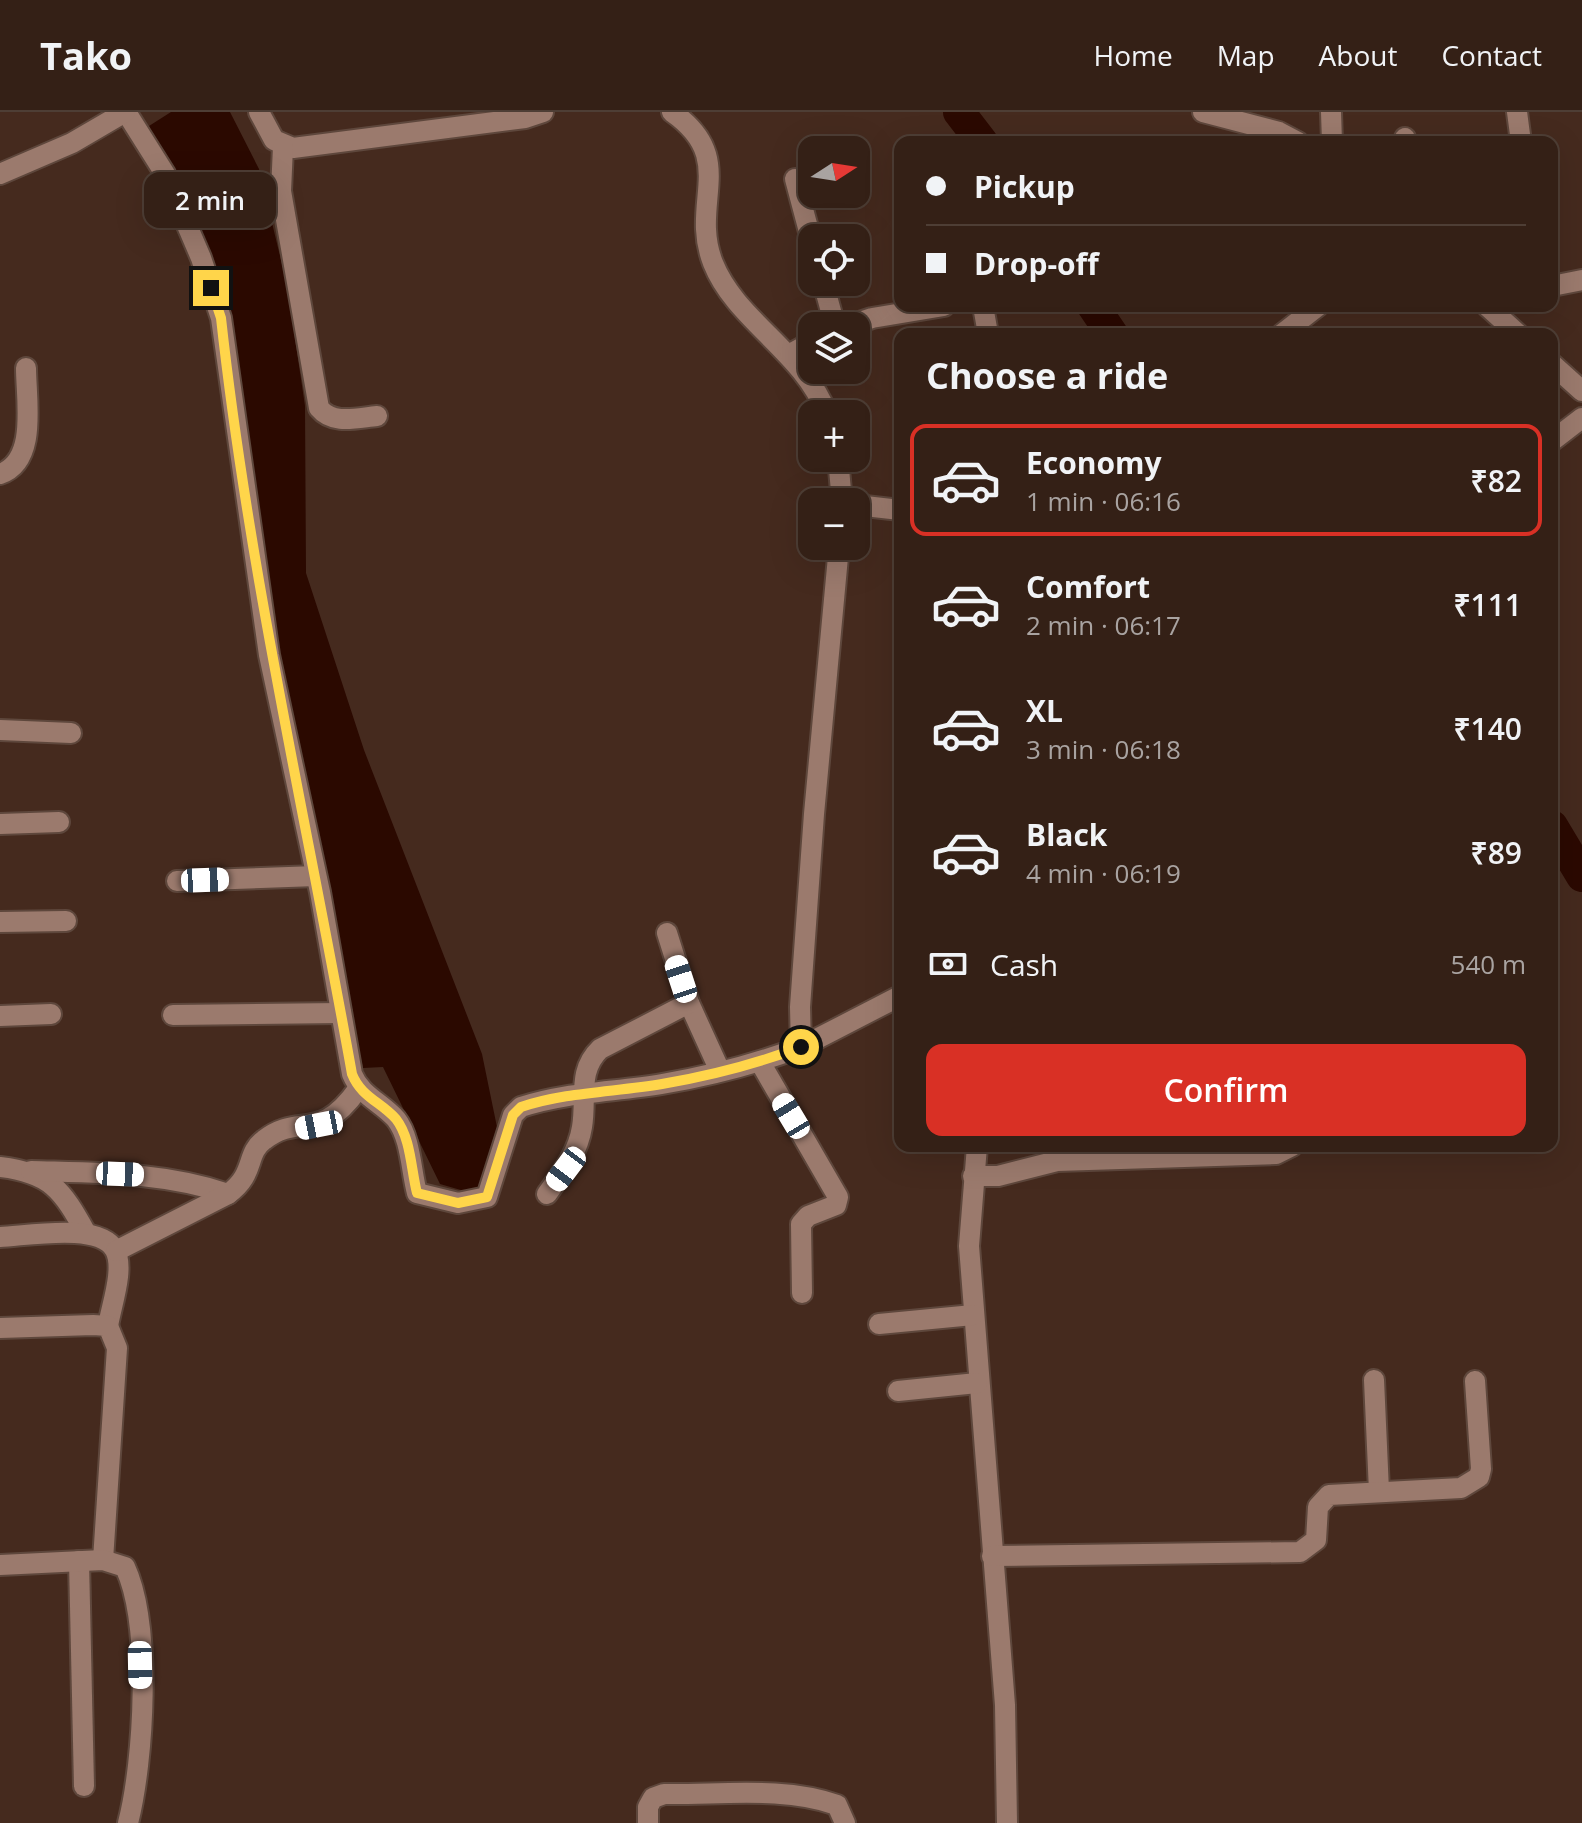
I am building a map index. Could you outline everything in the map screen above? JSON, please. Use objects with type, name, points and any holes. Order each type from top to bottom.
[{"type":"street","points":[[0,174],[72,143],[126,112],[165,174],[201,258],[221,318],[269,655],[358,1089],[397,1121],[406,1138],[417,1193],[458,1203],[487,1197],[513,1115],[521,1107],[585,1093],[662,1084],[760,1062],[801,1047],[894,999]]},
{"type":"street","points":[[259,112],[274,140],[283,147],[494,122],[543,112]]},
{"type":"street","points":[[672,112],[689,124],[702,142],[711,166],[707,243],[725,289],[790,354],[822,400]]},
{"type":"street","points":[[1203,112],[1247,117],[1286,136]]},
{"type":"street","points":[[1331,112],[1332,136]]},
{"type":"street","points":[[1517,112],[1520,136]]},
{"type":"street","points":[[283,147],[281,191],[319,408],[326,417],[336,419],[377,416]]},
{"type":"street","points":[[795,179],[807,224]]},
{"type":"street","points":[[1558,285],[1582,280]]},
{"type":"street","points":[[870,319],[908,312]]},
{"type":"street","points":[[1290,328],[1310,312]]},
{"type":"street","points":[[1493,312],[1510,328]]},
{"type":"street","points":[[790,354],[798,350]]},
{"type":"street","points":[[0,474],[11,470],[21,459],[25,446],[26,368]]},
{"type":"street","points":[[1558,369],[1582,391]]},
{"type":"street","points":[[1558,436],[1582,418]]},
{"type":"street","points":[[870,507],[894,509]]},
{"type":"street","points":[[801,1047],[800,1007],[814,814],[838,560]]},
{"type":"street","points":[[0,730],[71,733]]},
{"type":"street","points":[[0,824],[59,822]]},
{"type":"street","points":[[177,881],[316,876]]},
{"type":"street","points":[[0,922],[66,921]]},
{"type":"street","points":[[667,933],[689,1003],[720,1071]]},
{"type":"street","points":[[547,1194],[566,1169],[577,1145],[585,1093],[584,1071],[589,1059],[600,1049],[689,1003]]},
{"type":"street","points":[[173,1015],[341,1013]]},
{"type":"street","points":[[0,1016],[51,1014]]},
{"type":"street","points":[[760,1062],[838,1197],[836,1205],[808,1216],[801,1224],[802,1293]]},
{"type":"street","points":[[116,1251],[228,1194],[243,1183],[253,1152],[261,1142],[274,1133],[331,1120],[358,1089]]},
{"type":"street","points":[[976,1152],[969,1246],[977,1383],[1005,1705],[1007,1823]]},
{"type":"street","points":[[973,1176],[998,1176],[1057,1161],[1280,1152]]},
{"type":"street","points":[[0,1167],[150,1175],[191,1182],[228,1194]]},
{"type":"street","points":[[31,1171],[55,1186],[86,1233]]},
{"type":"street","points":[[0,1237],[86,1233],[102,1238],[116,1251],[118,1268],[108,1326],[117,1348],[103,1560]]},
{"type":"street","points":[[879,1324],[973,1315]]},
{"type":"street","points":[[0,1328],[108,1326]]},
{"type":"street","points":[[1374,1380],[1379,1491]]},
{"type":"street","points":[[992,1556],[1300,1552],[1316,1540],[1322,1499],[1329,1495],[1461,1488],[1479,1477],[1475,1381]]},
{"type":"street","points":[[898,1391],[977,1383]]},
{"type":"street","points":[[0,1565],[103,1560],[125,1567],[140,1636],[141,1751],[138,1785],[128,1823]]},
{"type":"street","points":[[79,1561],[84,1786]]},
{"type":"street","points":[[648,1823],[648,1807],[653,1798],[664,1794],[773,1795],[823,1800],[837,1805],[845,1823]]},
{"type":"shaded area","points":[[171,112],[230,112],[259,169],[287,285],[305,406],[306,573],[364,750],[482,1054],[498,1132],[478,1195],[440,1184],[383,1067],[363,1068],[311,836],[261,554],[229,313],[149,126]]},
{"type":"waterway","points":[[959,112],[977,136]]},
{"type":"waterway","points":[[1097,312],[1108,328]]},
{"type":"waterway","points":[[1558,836],[1582,876]]},
{"type":"route","points":[[211,288],[221,318],[269,655],[320,892],[352,1074],[358,1089],[397,1121],[406,1138],[417,1193],[458,1203],[487,1197],[513,1115],[521,1107],[585,1093],[689,1079],[760,1062],[801,1047]]}]
